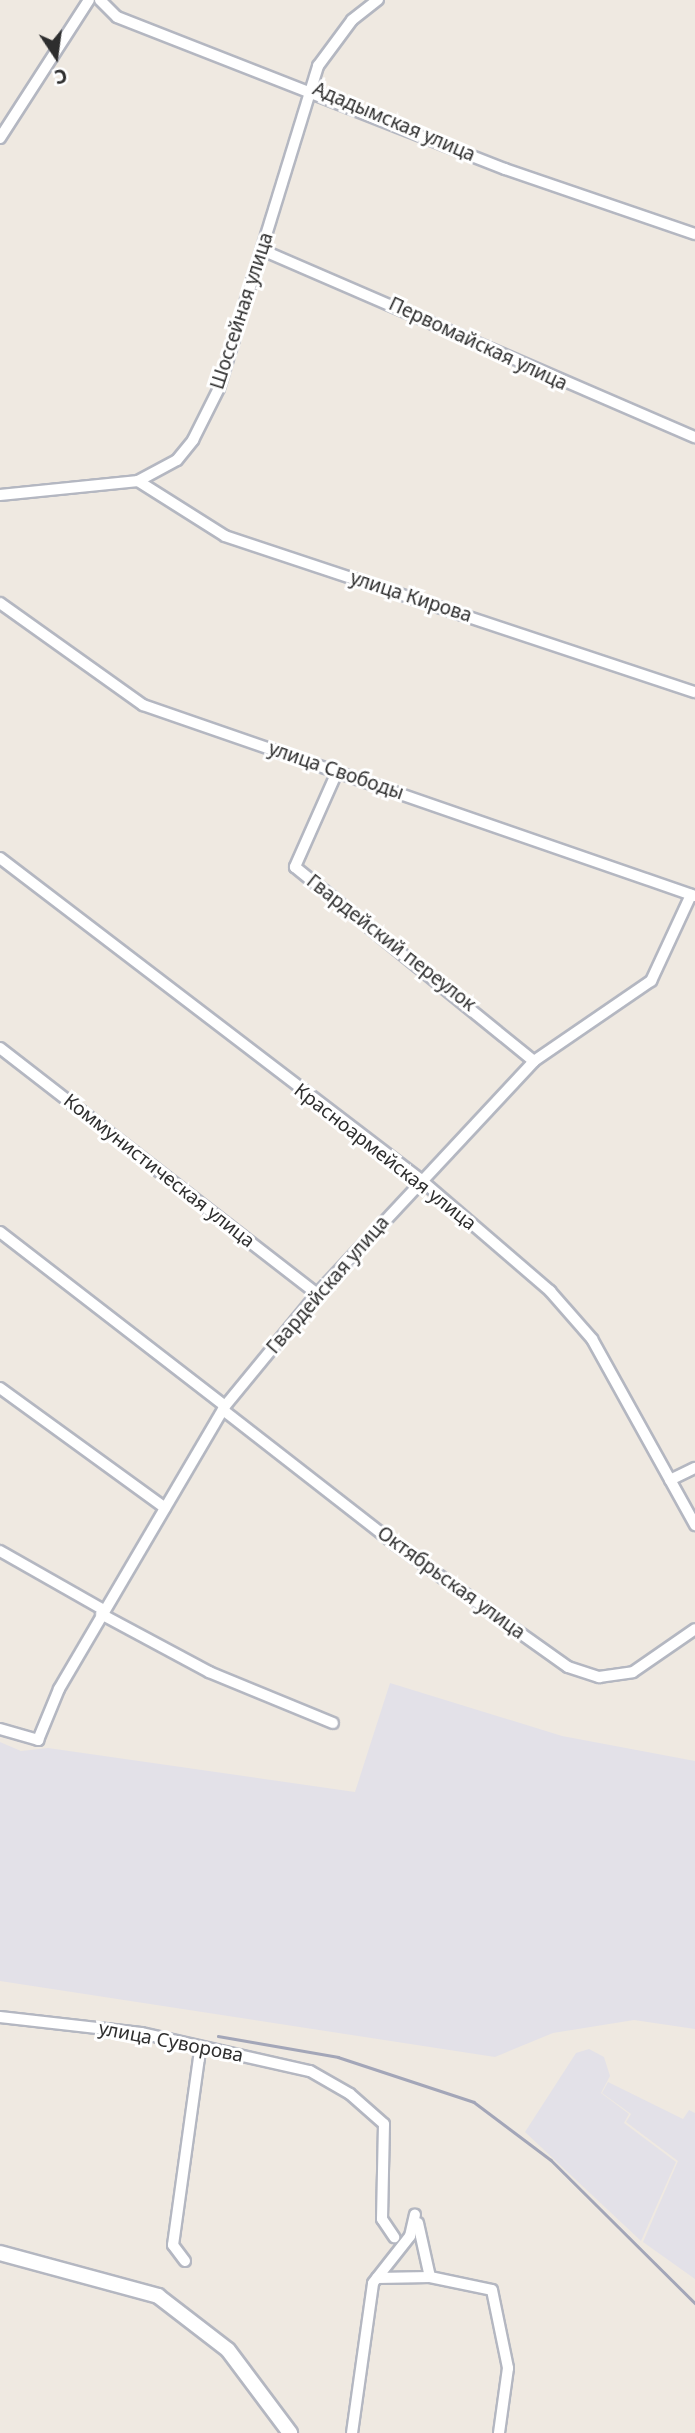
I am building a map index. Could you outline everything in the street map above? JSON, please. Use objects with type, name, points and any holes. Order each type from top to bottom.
[{"type":"street","points":[[0,138],[89,0]]},
{"type":"street","name":"Ададымская улица","points":[[100,0],[117,17],[311,88],[505,169],[695,234]]},
{"type":"street","name":"Шоссейная улица","points":[[0,495],[138,481],[177,460],[193,440],[219,388],[311,88],[332,42],[378,0]]},
{"type":"street","name":"Первомайская улица","points":[[262,250],[695,437]]},
{"type":"street","name":"улица Кирова","points":[[138,481],[225,536],[695,691]]},
{"type":"street","name":"улица Свободы","points":[[0,603],[143,705],[693,895]]},
{"type":"street","name":"Гвардейский переулок","points":[[337,772],[295,867],[534,1061]]},
{"type":"street","name":"Красноармейская улица","points":[[0,858],[420,1179],[580,1323],[695,1525]]},
{"type":"street","name":"Гвардейская улица","points":[[0,1729],[38,1740],[103,1612],[224,1408],[317,1294],[420,1179],[534,1061],[643,990],[693,895]]},
{"type":"street","name":"Коммунистическая улица","points":[[0,1048],[317,1294]]},
{"type":"street","name":"Октябрьская улица","points":[[0,1232],[395,1544],[568,1667],[600,1677],[633,1672],[695,1629]]},
{"type":"street","points":[[0,1388],[165,1508]]},
{"type":"street","points":[[670,1480],[695,1468]]},
{"type":"street","points":[[0,1550],[209,1672],[333,1723]]},
{"type":"street","name":"улица Суворова","points":[[0,2017],[141,2033],[200,2050],[310,2071],[376,2115],[387,2132],[382,2219],[394,2237]]},
{"type":"street","points":[[185,2261],[173,2245],[200,2050]]},
{"type":"street","points":[[352,2433],[366,2311],[377,2278],[416,2219],[430,2277]]},
{"type":"street","points":[[0,2253],[158,2296],[228,2350],[290,2433]]},
{"type":"street","points":[[377,2278],[430,2277],[492,2290],[508,2368],[499,2433]]},
{"type":"shaded area","points":[[390,1683],[562,1736],[695,1761],[695,2029],[634,2020],[553,2033],[495,2057],[0,1981],[0,1742],[21,1751],[48,1748],[355,1792]]},
{"type":"shaded area","points":[[589,2049],[604,2057],[610,2076],[601,2093],[629,2114],[624,2123],[676,2162],[641,2241],[525,2132],[576,2053]]},
{"type":"shaded area","points":[[608,2082],[683,2119],[689,2110],[695,2113],[695,2279],[643,2242],[678,2161],[626,2122],[631,2114],[602,2093]]},
{"type":"railway","points":[[218,2036],[338,2057],[474,2102],[551,2160],[695,2303]]}]
